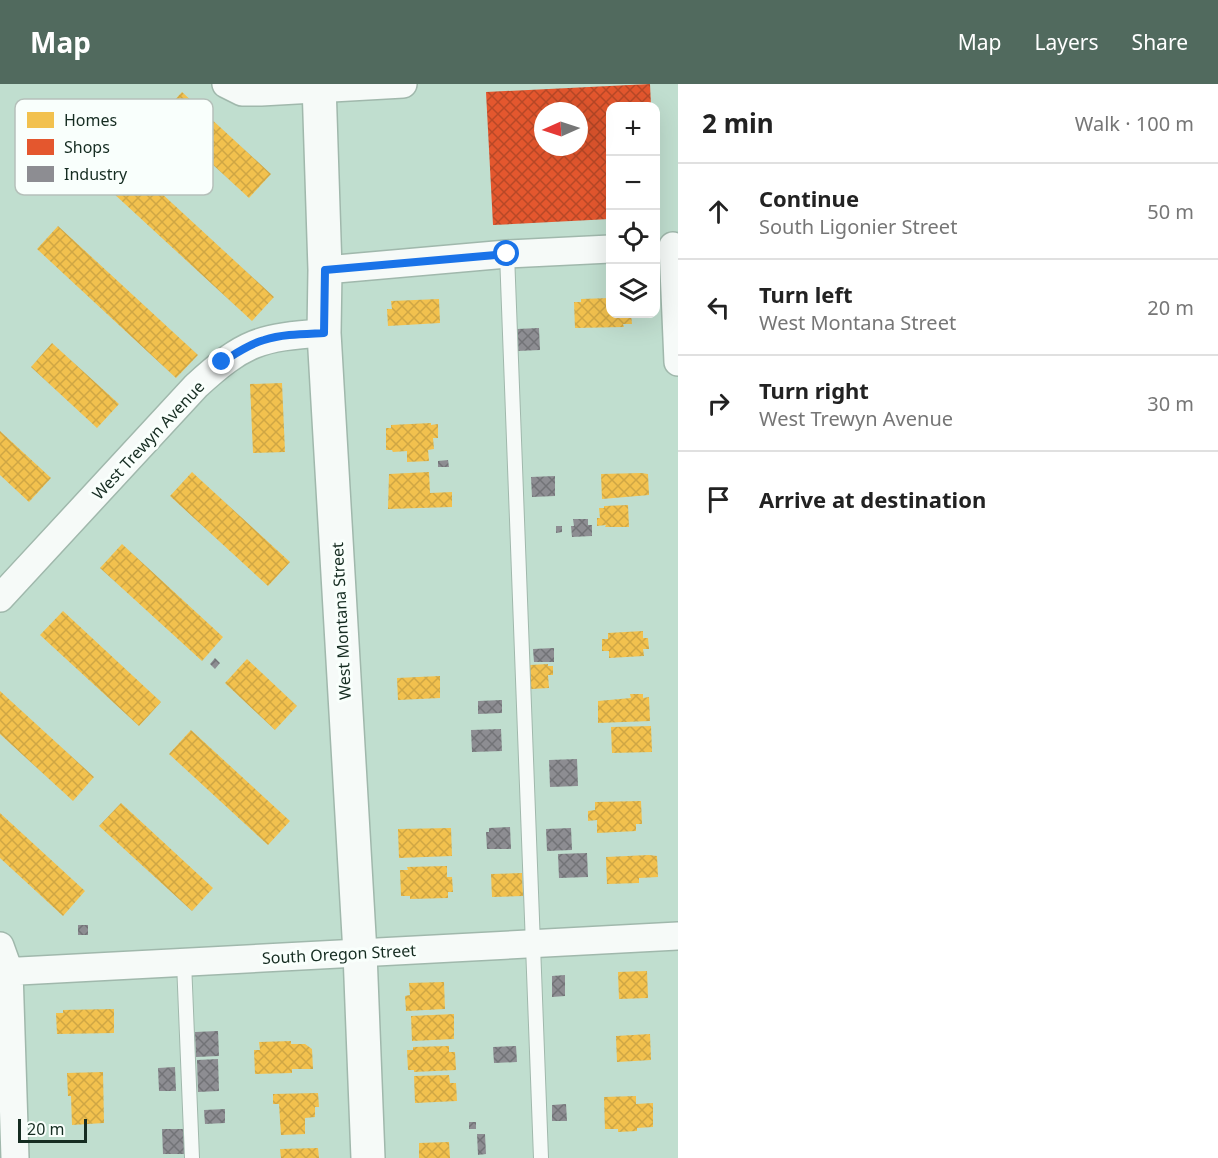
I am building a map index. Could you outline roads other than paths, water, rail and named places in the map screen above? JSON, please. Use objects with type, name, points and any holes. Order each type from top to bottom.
[{"type":"street","points":[[226,84],[242,92],[320,86],[402,84]]},
{"type":"street","name":"West Montana Street","points":[[320,86],[325,270],[324,333],[360,953],[368,1158]]},
{"type":"street","points":[[669,246],[678,362]]},
{"type":"street","points":[[325,270],[507,254],[606,249]]},
{"type":"street","name":"West Trewyn Avenue","points":[[0,598],[188,395],[222,362],[242,349],[263,340],[289,335],[324,333]]},
{"type":"street","name":"South Oregon Street","points":[[5,972],[678,936]]},
{"type":"street","points":[[0,946],[5,972],[15,1158]]},
{"type":"lane","points":[[507,254],[541,1158]]},
{"type":"lane","points":[[184,962],[192,1158]]}]
